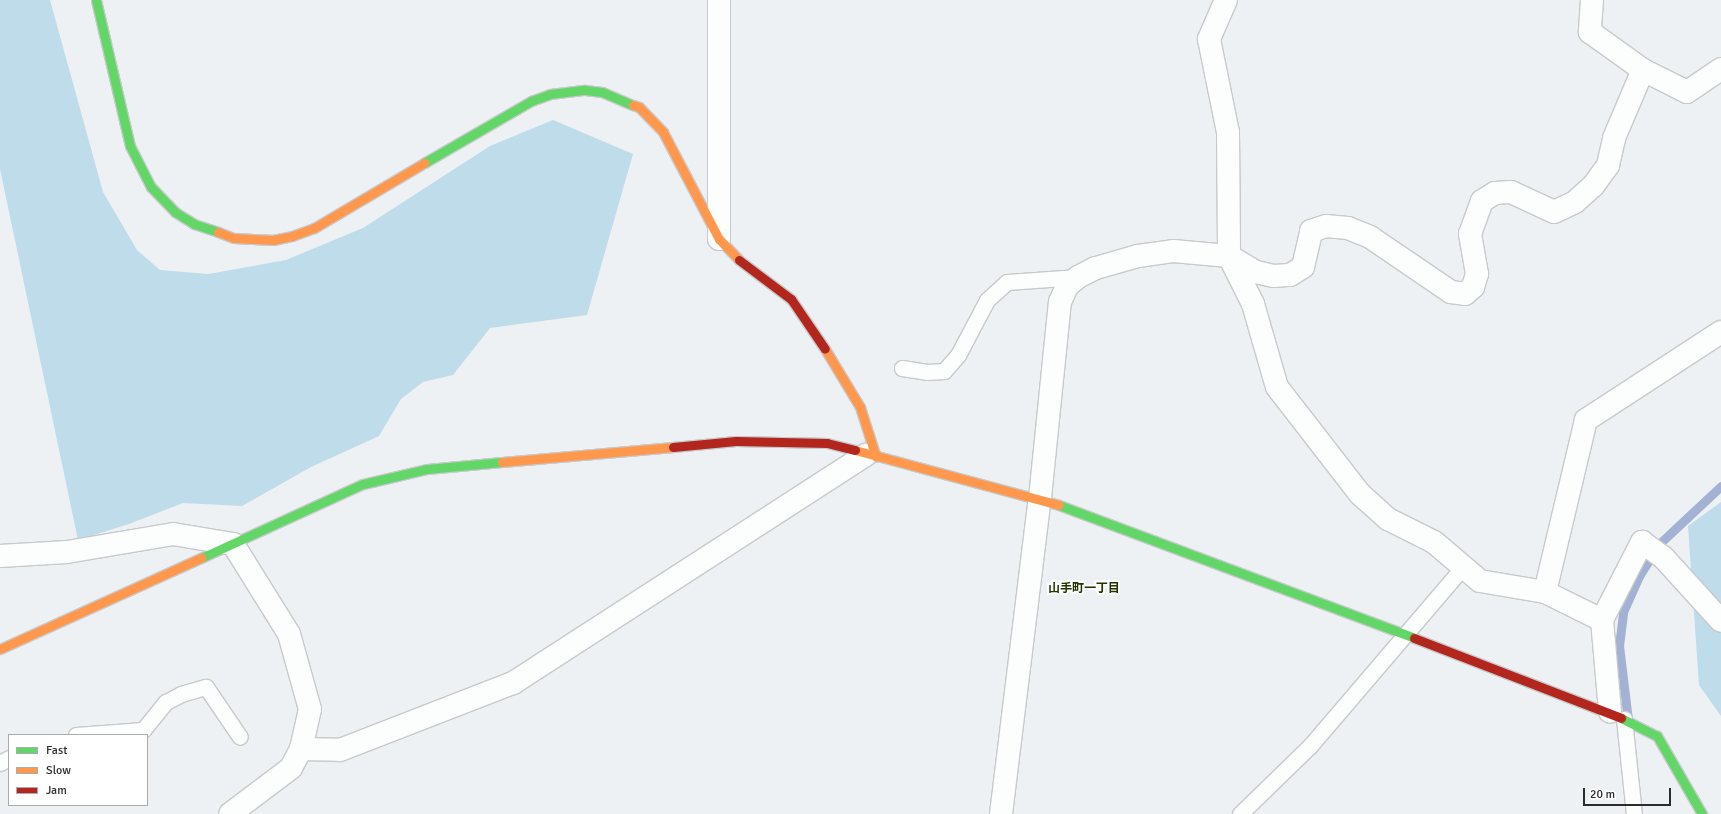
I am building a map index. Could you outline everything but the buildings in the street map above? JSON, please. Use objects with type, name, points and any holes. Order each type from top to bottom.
[{"type":"street","points":[[96,0],[130,146],[140,167],[151,187],[175,212],[214,233],[253,240],[292,236],[314,228],[531,101],[550,94],[585,90],[619,97],[639,107],[663,132],[719,239],[738,259],[791,299],[812,328],[860,407],[871,456]]},
{"type":"street","points":[[719,0],[719,239]]},
{"type":"street","points":[[1226,0],[1209,39],[1228,132],[1229,256],[1253,304],[1277,388],[1360,494],[1388,519],[1434,542],[1480,581],[1545,592],[1602,620]]},
{"type":"street","points":[[1592,0],[1590,32],[1643,70],[1687,92],[1721,69]]},
{"type":"street","points":[[1001,814],[1040,498],[1060,302],[1067,286],[1078,277],[1138,256],[1173,251],[1229,256],[1256,272],[1274,276],[1290,275],[1303,267],[1311,231],[1326,226],[1348,228],[1370,237],[1451,292],[1465,294],[1474,287],[1477,274],[1470,234],[1482,202],[1495,193],[1511,192],[1554,212],[1576,202],[1608,166],[1614,138],[1643,70]]},
{"type":"street","points":[[1545,592],[1586,420],[1721,332]]},
{"type":"street","points":[[0,649],[363,484],[427,469],[736,442],[827,444],[1040,498],[1156,544],[1407,634],[1617,715],[1657,736],[1702,814]]},
{"type":"street","points":[[301,749],[340,750],[513,683],[871,456]]},
{"type":"street","points":[[0,556],[67,552],[174,534],[233,544],[289,634],[310,709],[301,749],[291,768],[230,814]]},
{"type":"street","points":[[1617,715],[1602,620],[1642,542],[1663,557],[1721,621]]},
{"type":"lane","points":[[902,368],[926,372],[944,371],[958,355],[987,300],[1007,282],[1078,277]]},
{"type":"lane","points":[[1240,814],[1310,746],[1463,567]]},
{"type":"lane","points":[[89,734],[143,730],[166,702],[181,694],[206,687],[240,736]]},
{"type":"lane","points":[[1617,715],[1634,814]]},
{"type":"shaded area","points":[[0,0],[50,0],[103,192],[137,250],[160,270],[208,274],[286,260],[363,228],[490,146],[553,120],[633,154],[587,315],[490,328],[453,375],[423,382],[401,399],[379,436],[311,467],[242,506],[183,503],[129,524],[78,540],[0,169]]},
{"type":"shaded area","points":[[1721,502],[1721,716],[1699,685],[1688,526]]},
{"type":"waterway","points":[[1628,720],[1619,646],[1623,612],[1639,576],[1659,544],[1721,486]]},
{"type":"traffic: fast","points":[[96,0],[130,146],[151,187],[175,212],[194,224],[218,232]]},
{"type":"traffic: fast","points":[[424,163],[531,101],[550,94],[585,90],[602,92],[633,105]]},
{"type":"traffic: fast","points":[[201,558],[363,484],[427,469],[502,462]]},
{"type":"traffic: fast","points":[[1059,505],[1414,638]]},
{"type":"traffic: fast","points":[[1621,718],[1657,736],[1702,814]]},
{"type":"traffic: slow","points":[[633,105],[639,107],[663,132],[719,239],[739,260]]},
{"type":"traffic: slow","points":[[218,232],[234,238],[273,240],[292,236],[314,228],[424,163]]},
{"type":"traffic: slow","points":[[825,349],[860,407],[876,457]]},
{"type":"traffic: slow","points":[[502,462],[673,447]]},
{"type":"traffic: slow","points":[[855,450],[1059,505]]},
{"type":"traffic: slow","points":[[0,649],[201,558]]},
{"type":"traffic: jam","points":[[739,260],[791,299],[825,349]]},
{"type":"traffic: jam","points":[[673,447],[736,441],[827,443],[855,450]]},
{"type":"traffic: jam","points":[[1414,638],[1621,718]]},
{"type":"district","name":"山手町一丁目","points":[[1084,589]]}]
